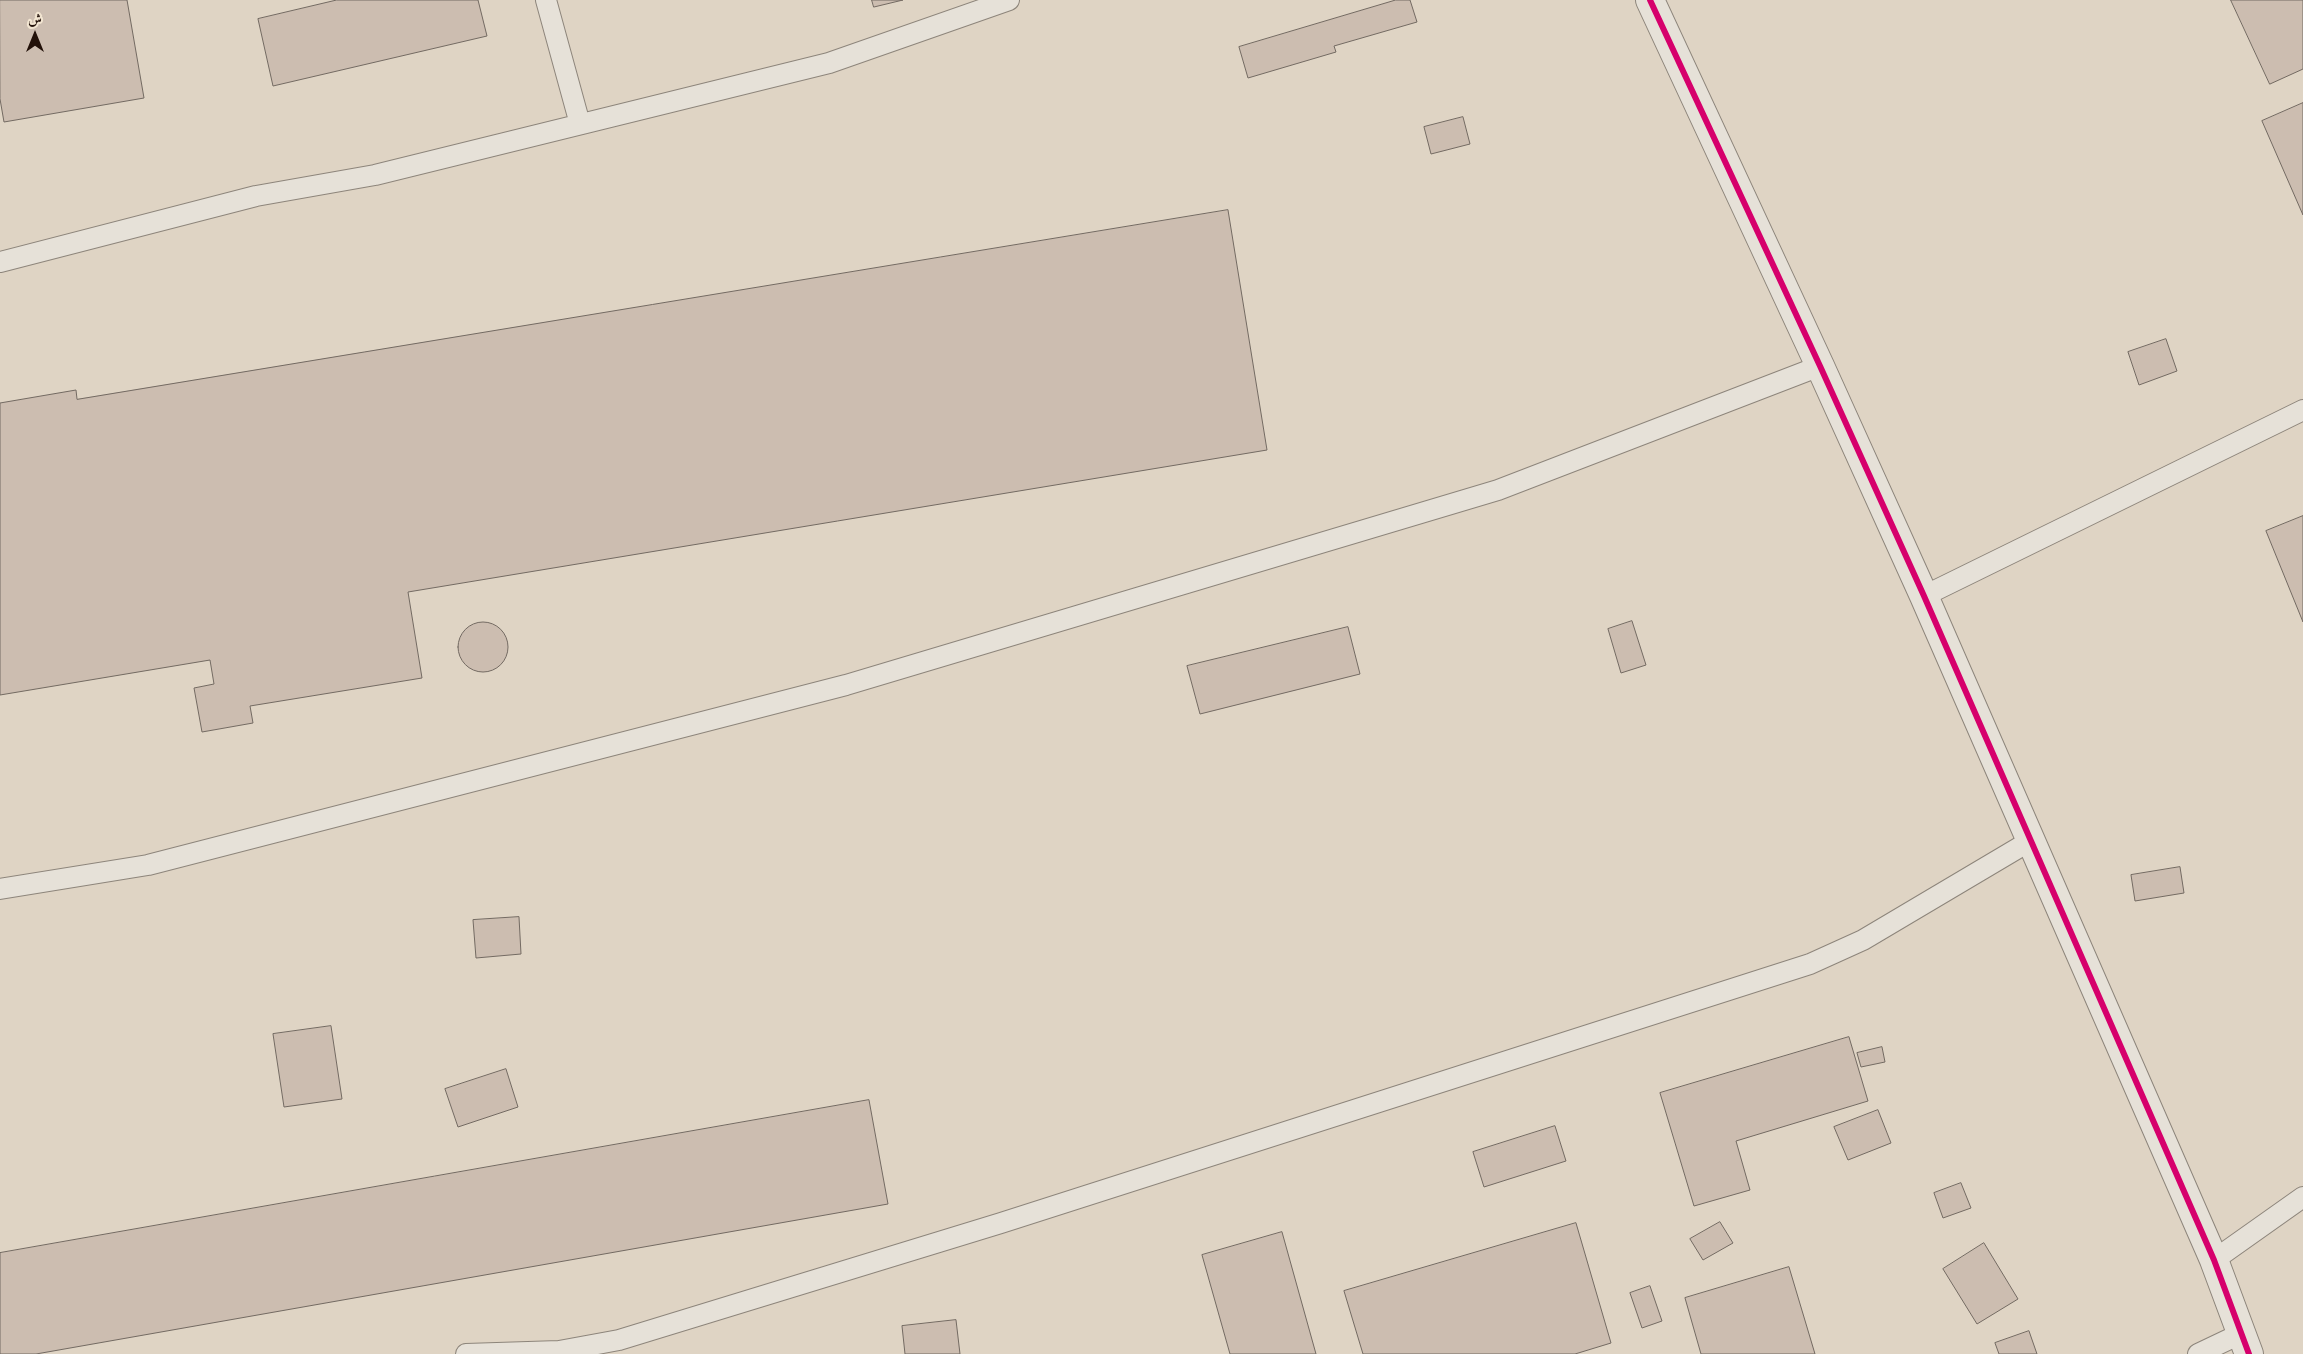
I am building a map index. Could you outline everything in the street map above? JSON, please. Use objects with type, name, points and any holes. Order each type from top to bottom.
[{"type":"street","points":[[1654,1],[1924,596],[2214,1260],[2245,1344]]},
{"type":"lane","points":[[546,0],[580,124]]},
{"type":"lane","points":[[0,262],[256,196],[375,175],[829,63],[1009,0]]},
{"type":"lane","points":[[0,889],[148,865],[846,685],[1498,490],[1820,366]]},
{"type":"lane","points":[[1924,596],[2303,410]]},
{"type":"lane","points":[[466,1354],[559,1351],[618,1340],[1001,1223],[1810,964],[1863,940],[2030,841]]},
{"type":"lane","points":[[2214,1260],[2303,1197]]},
{"type":"lane","points":[[2198,1354],[2245,1344]]},
{"type":"building","points":[[0,0],[127,0],[144,98],[4,122],[0,99]]},
{"type":"building","points":[[337,0],[478,0],[487,36],[273,86],[258,19]]},
{"type":"building","points":[[872,0],[903,0],[874,7]]},
{"type":"building","points":[[1396,0],[1410,0],[1417,22],[1334,46],[1336,52],[1248,78],[1239,47]]},
{"type":"building","points":[[2231,0],[2303,0],[2303,69],[2270,84]]},
{"type":"building","points":[[2303,103],[2303,215],[2262,121]]},
{"type":"building","points":[[1463,117],[1470,144],[1431,154],[1424,127]]},
{"type":"building","points":[[1228,210],[1267,450],[408,592],[422,678],[250,706],[253,723],[202,732],[194,688],[214,684],[210,660],[0,695],[0,403],[76,390],[77,399]]},
{"type":"building","points":[[2166,339],[2177,371],[2139,385],[2128,352]]},
{"type":"building","points":[[2303,516],[2303,622],[2266,531]]},
{"type":"building","points":[[1632,621],[1646,665],[1621,673],[1608,629]]},
{"type":"building","points":[[483,622],[493,624],[501,629],[506,637],[508,647],[506,657],[501,665],[493,670],[483,672],[473,670],[465,665],[460,657],[458,647],[460,637],[465,629],[473,624]]},
{"type":"building","points":[[1348,627],[1360,674],[1200,714],[1187,666]]},
{"type":"building","points":[[2180,867],[2184,893],[2135,901],[2131,875]]},
{"type":"building","points":[[519,917],[521,954],[476,958],[473,920]]},
{"type":"building","points":[[331,1026],[342,1099],[284,1107],[273,1034]]},
{"type":"building","points":[[1849,1037],[1868,1101],[1736,1141],[1750,1190],[1694,1206],[1660,1093]]},
{"type":"building","points":[[1882,1047],[1885,1062],[1861,1067],[1857,1053]]},
{"type":"building","points":[[506,1069],[518,1107],[458,1127],[445,1089]]},
{"type":"building","points":[[869,1100],[888,1204],[36,1354],[0,1354],[0,1253]]},
{"type":"building","points":[[1878,1110],[1891,1143],[1848,1160],[1834,1127]]},
{"type":"building","points":[[1555,1126],[1566,1161],[1484,1187],[1473,1152]]},
{"type":"building","points":[[1961,1183],[1971,1208],[1943,1218],[1934,1193]]},
{"type":"building","points":[[1720,1222],[1733,1243],[1703,1260],[1690,1239]]},
{"type":"building","points":[[1576,1223],[1611,1343],[1575,1354],[1363,1354],[1344,1291]]},
{"type":"building","points":[[1282,1232],[1316,1354],[1230,1354],[1202,1255]]},
{"type":"building","points":[[1984,1243],[2018,1299],[1977,1324],[1943,1269]]},
{"type":"building","points":[[1789,1267],[1815,1354],[1701,1354],[1685,1298]]},
{"type":"building","points":[[1650,1286],[1662,1321],[1642,1328],[1630,1293]]},
{"type":"building","points":[[956,1320],[960,1354],[905,1354],[902,1326]]},
{"type":"building","points":[[2029,1331],[2037,1354],[1999,1354],[1995,1343]]},
{"type":"cycle path","points":[[1650,0],[1820,366],[1924,596],[2214,1260],[2249,1354]]}]
